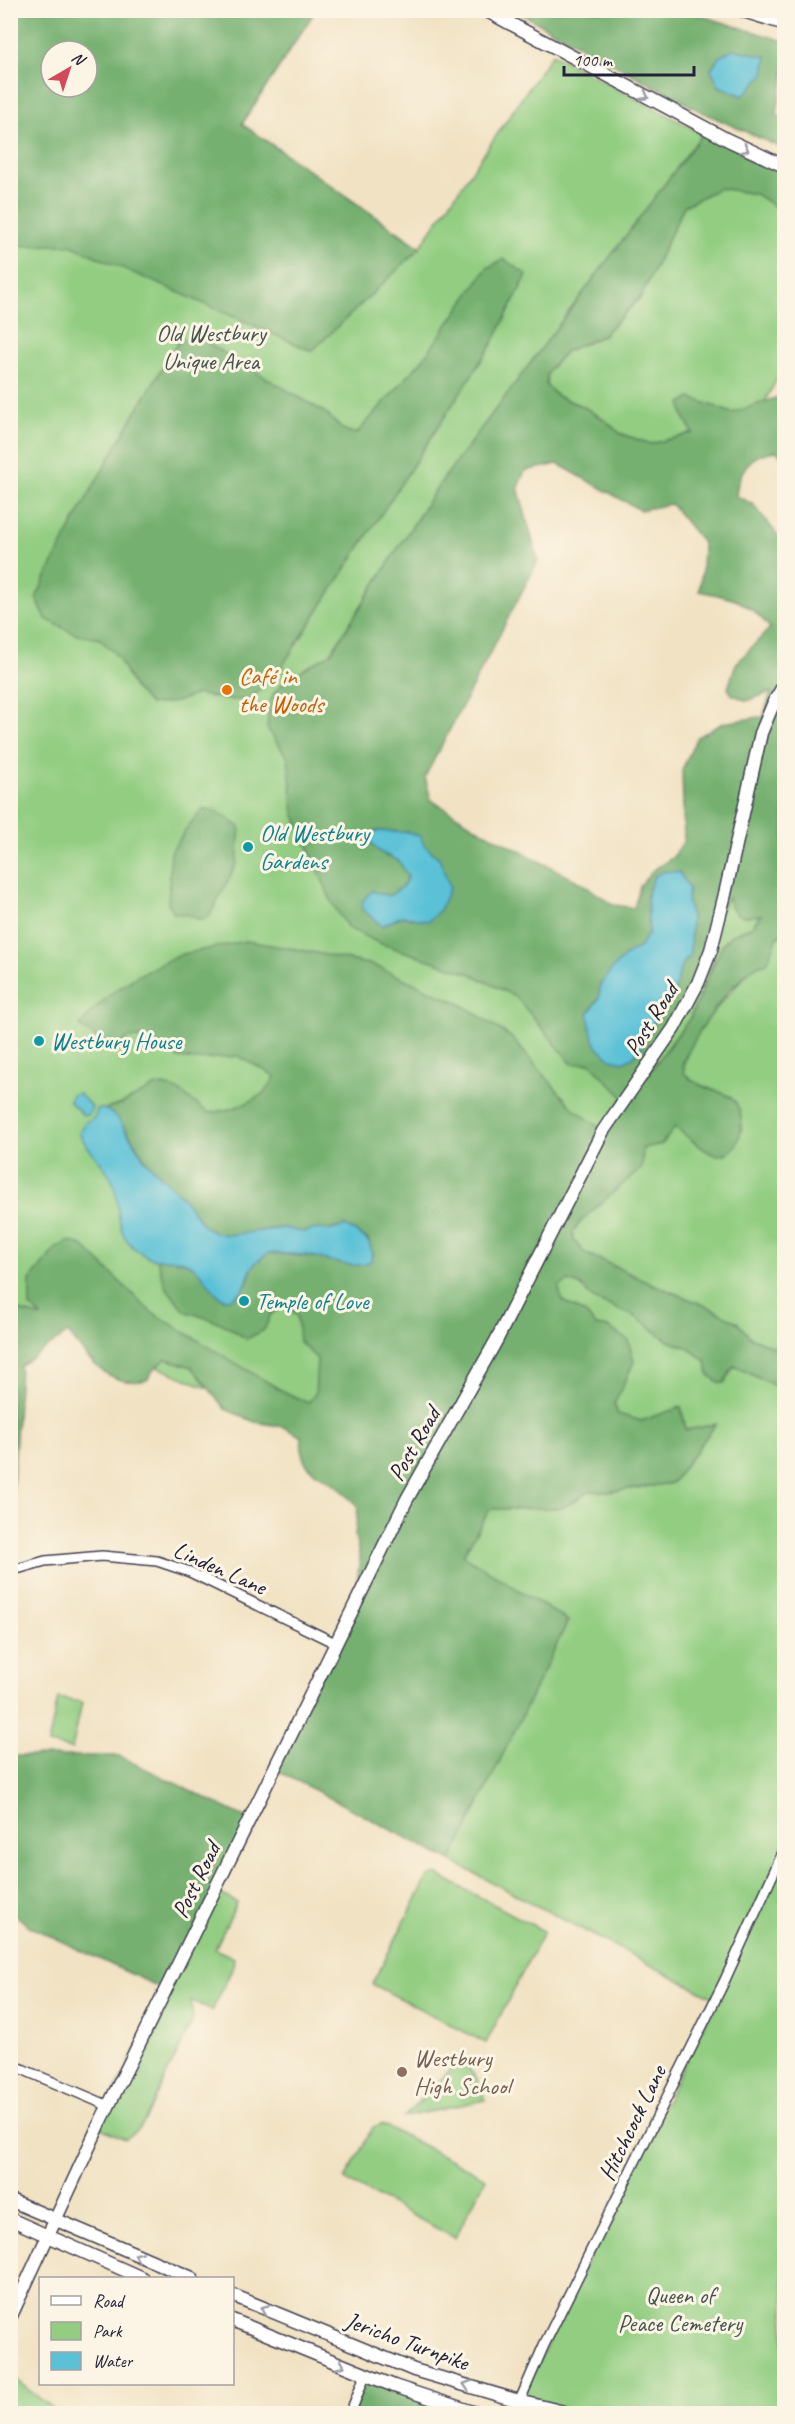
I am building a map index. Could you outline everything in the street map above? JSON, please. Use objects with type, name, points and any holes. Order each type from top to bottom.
[{"type":"highway","points":[[745,10],[784,22]]},
{"type":"main road","points":[[485,10],[735,144],[784,166]]},
{"type":"main road","name":"Post Road","points":[[10,2318],[109,2106],[407,1499],[486,1360],[603,1131],[674,1028],[699,983],[711,950],[725,894],[761,733],[784,685]]},
{"type":"main road","points":[[10,2200],[190,2277]]},
{"type":"main road","points":[[10,2219],[140,2277]]},
{"type":"main road","name":"Jericho Turnpike","points":[[234,2296],[516,2409],[572,2414]]},
{"type":"main road","name":"Jericho Turnpike","points":[[234,2321],[365,2375],[479,2414]]},
{"type":"main road","points":[[287,2343],[296,2322]]},
{"type":"street","name":"Linden Lane","points":[[10,1571],[45,1562],[102,1556],[135,1557],[157,1561],[190,1572],[335,1643]]},
{"type":"street","name":"Hitchcock Lane","points":[[516,2409],[544,2345],[724,1982],[784,1850]]},
{"type":"street","points":[[10,2064],[109,2106]]},
{"type":"street","points":[[350,2414],[365,2375]]},
{"type":"green space","points":[[10,11],[315,11],[242,124],[420,248],[312,351],[70,245],[11,246]]},
{"type":"green space","name":"Old Westbury Gardens","points":[[315,11],[242,124],[420,247],[552,54],[703,134],[438,486],[280,732],[685,997],[394,1464],[18,1310],[11,1313],[10,219]]},
{"type":"green space","points":[[516,11],[686,11],[784,41],[784,82],[781,87],[777,115],[784,120],[784,149],[702,112]],"holes":[[[766,56],[764,73],[743,95],[719,86]]]},
{"type":"green space","points":[[706,129],[784,166],[784,213],[756,194],[719,188],[684,206],[641,296],[602,336],[566,351],[548,371],[546,385],[557,396],[584,407],[621,434],[651,444],[693,433],[683,415],[681,403],[691,398],[732,413],[784,395],[784,458],[776,451],[759,455],[752,460],[739,479],[736,496],[753,504],[784,543],[784,678],[782,682],[784,681],[784,934],[778,936],[767,963],[754,967],[728,991],[701,1029],[683,1061],[684,1073],[692,1080],[722,1093],[736,1103],[741,1119],[739,1138],[730,1152],[722,1155],[713,1154],[675,1127],[662,1144],[643,1148],[642,1167],[581,1221],[573,1232],[574,1241],[585,1253],[709,1307],[737,1322],[750,1337],[784,1352],[784,1390],[734,1366],[724,1383],[719,1383],[708,1374],[706,1361],[685,1346],[670,1342],[636,1317],[594,1299],[580,1285],[568,1281],[559,1287],[561,1300],[586,1314],[596,1326],[609,1328],[628,1340],[634,1362],[614,1404],[618,1414],[641,1421],[681,1407],[686,1430],[716,1424],[672,1483],[608,1492],[590,1491],[562,1508],[490,1509],[463,1555],[568,1621],[451,1861],[274,1769],[354,1607],[360,1558],[355,1536],[358,1507],[341,1489],[307,1465],[303,1458],[302,1437],[284,1427],[255,1422],[225,1409],[192,1367],[166,1359],[153,1370],[147,1380],[133,1382],[111,1376],[92,1362],[68,1333],[20,1366],[11,1525],[11,1313],[17,1310],[42,1317],[30,1307],[30,1280],[56,1248],[69,1241],[82,1245],[151,1312],[279,1389],[308,1403],[315,1394],[317,1359],[299,1341],[297,1316],[286,1305],[271,1314],[264,1330],[247,1339],[221,1323],[185,1311],[165,1286],[157,1259],[186,1262],[198,1270],[224,1299],[246,1286],[253,1265],[268,1253],[323,1258],[372,1255],[368,1239],[345,1226],[310,1232],[274,1228],[230,1235],[213,1232],[205,1227],[183,1198],[152,1169],[121,1123],[105,1109],[121,1104],[158,1085],[176,1089],[209,1113],[218,1112],[238,1107],[256,1098],[271,1085],[275,1076],[238,1056],[195,1060],[179,1058],[149,1038],[128,1038],[113,1050],[80,1026],[93,1010],[112,993],[137,976],[178,955],[246,941],[302,950],[373,965],[461,1004],[511,1037],[572,1107],[603,1130],[624,1098],[590,1063],[572,1064],[516,997],[471,974],[379,943],[348,928],[332,903],[294,813],[288,758],[267,728],[270,702],[275,692],[289,679],[331,653],[438,486]],"holes":[[[558,464],[640,510],[671,504],[703,543],[699,591],[722,596],[747,606],[770,628],[736,664],[728,688],[731,694],[747,701],[771,692],[763,718],[723,723],[697,737],[682,770],[684,841],[673,857],[652,871],[640,886],[634,908],[614,905],[581,883],[482,831],[431,800],[425,777],[538,561],[518,487],[525,471]],[[375,831],[407,832],[439,858],[411,919],[402,916],[382,926],[372,891],[389,896],[402,887],[408,877],[399,861],[385,856]],[[654,876],[689,888],[687,899],[691,918],[690,955],[681,966],[673,999],[657,1016],[643,1045],[588,1014],[599,998],[600,985],[629,953],[640,947],[649,932],[647,895]],[[728,897],[736,913],[749,917],[761,915],[751,927],[731,935],[722,945],[690,1018],[645,1078],[684,1004],[712,928]]]},
{"type":"green space","points":[[719,188],[756,194],[784,213],[784,366],[764,403],[732,413],[691,398],[683,415],[693,433],[651,444],[621,434],[584,407],[557,396],[546,385],[548,371],[566,351],[602,336],[641,297],[684,206]]},
{"type":"green space","name":"Old Westbury Unique Area","points":[[504,259],[527,275],[492,344],[281,668],[251,699],[228,700],[197,694],[176,702],[150,705],[134,688],[118,657],[100,639],[77,635],[46,619],[36,598],[104,467],[180,339],[202,340],[326,413],[342,429],[356,434],[424,358],[487,268]]},
{"type":"green space","points":[[203,809],[215,810],[240,827],[237,863],[209,917],[200,920],[189,915],[174,913],[168,903],[171,852]]},
{"type":"green space","points":[[725,876],[762,914],[751,927],[738,931],[714,960],[690,1018],[645,1078],[697,972]]},
{"type":"green space","points":[[784,934],[784,1352],[750,1337],[737,1322],[585,1253],[574,1241],[573,1231],[643,1148],[662,1144],[675,1127],[733,1148],[738,1141],[740,1121],[727,1095],[696,1083],[684,1073],[685,1061],[699,1032],[721,1002],[771,944]]},
{"type":"green space","name":"Queen of Peace Cemetery","points":[[568,1281],[580,1285],[594,1299],[636,1317],[670,1342],[685,1346],[706,1361],[708,1374],[724,1382],[734,1366],[784,1390],[784,2413],[572,2414],[519,2401],[716,1999],[451,1861],[567,1621],[462,1555],[490,1509],[562,1508],[590,1491],[608,1492],[672,1483],[715,1425],[686,1430],[681,1407],[641,1421],[618,1414],[614,1405],[619,1392],[609,1328],[596,1326],[586,1314],[560,1300],[559,1287]]},
{"type":"green space","points":[[58,1698],[82,1702],[72,1749],[48,1744]]},
{"type":"green space","points":[[11,1756],[119,1756],[249,1819],[165,1990],[31,1927],[11,1912]]},
{"type":"green space","points":[[436,1874],[544,1931],[486,2043],[372,1984],[428,1877]]},
{"type":"green space","points":[[214,1890],[237,1903],[215,1949],[234,1958],[233,1967],[212,2011],[191,2000],[193,2020],[145,2120],[125,2139],[98,2127]]},
{"type":"green space","points":[[461,2059],[477,2079],[485,2100],[404,2117]]},
{"type":"green space","points":[[382,2124],[486,2178],[455,2238],[345,2180],[373,2127]]},
{"type":"green space","points":[[365,2375],[479,2414],[350,2414]]},
{"type":"green space","points":[[11,2376],[53,2409],[59,2413],[11,2413]]},
{"type":"water","points":[[733,49],[767,57],[764,74],[743,96],[719,86],[711,69],[719,57]]},
{"type":"water","points":[[375,831],[407,832],[421,836],[424,845],[439,858],[450,887],[440,910],[428,921],[402,916],[382,926],[362,909],[363,900],[372,891],[389,896],[402,887],[408,877],[399,861],[381,852],[371,843],[368,838]]},
{"type":"water","points":[[664,871],[679,872],[689,888],[687,899],[691,918],[690,955],[681,966],[673,999],[657,1016],[643,1045],[633,1057],[623,1062],[611,1059],[597,1047],[588,1014],[599,998],[600,985],[613,968],[629,953],[640,947],[649,932],[647,895],[654,876]]},
{"type":"water","points":[[78,1093],[92,1107],[89,1115],[83,1115],[69,1101],[72,1095]]},
{"type":"water","points":[[97,1109],[105,1109],[117,1117],[145,1160],[184,1199],[203,1225],[213,1232],[228,1235],[284,1228],[302,1232],[318,1229],[331,1230],[345,1226],[361,1235],[369,1243],[371,1261],[365,1264],[350,1265],[311,1256],[268,1253],[251,1269],[242,1290],[227,1299],[217,1294],[200,1273],[188,1264],[174,1259],[156,1259],[144,1255],[133,1247],[121,1229],[117,1199],[111,1178],[79,1133],[87,1121],[94,1118]]},
{"type":"place","name":"Café in the Woods","points":[[227,690]]},
{"type":"place","name":"Old Westbury Gardens","points":[[248,847]]},
{"type":"place","name":"Westbury House","points":[[39,1041]]},
{"type":"place","name":"Temple of Love","points":[[244,1301]]},
{"type":"place","name":"Westbury High School","points":[[402,2072]]}]
